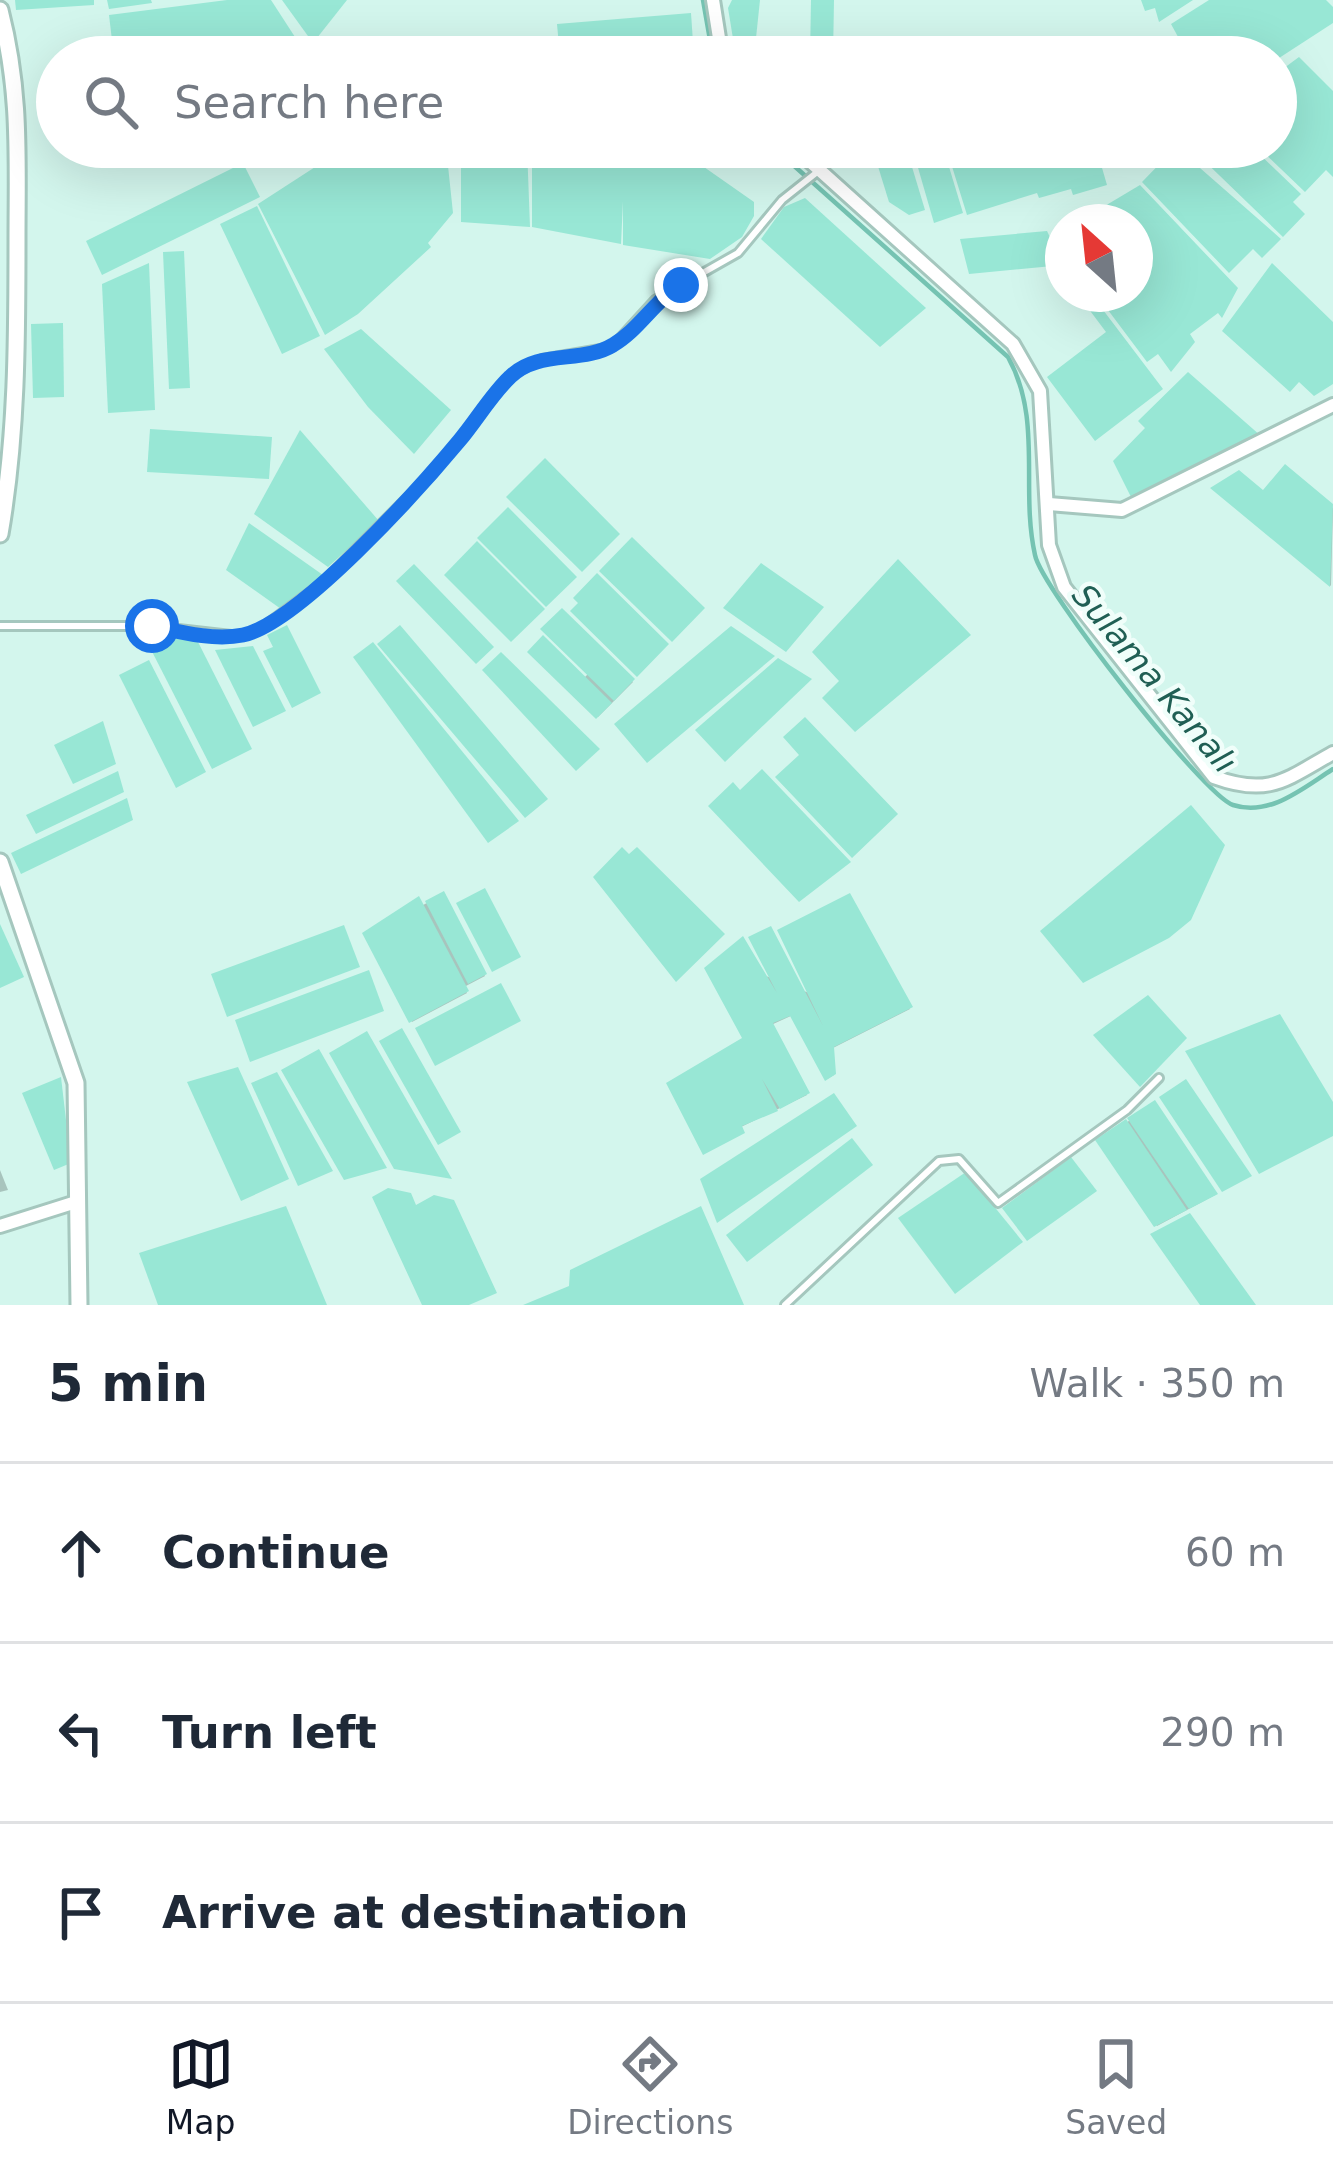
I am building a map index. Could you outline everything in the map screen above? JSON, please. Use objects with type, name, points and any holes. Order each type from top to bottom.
[{"type":"street","points":[[712,0],[718,36]]},
{"type":"street","points":[[0,10],[16,75],[17,258],[14,450],[0,534]]},
{"type":"street","points":[[821,169],[1012,344],[1040,391],[1049,545],[1064,587],[1214,777],[1250,790],[1287,779],[1333,752]]},
{"type":"street","points":[[1049,504],[1122,510],[1333,404]]},
{"type":"street","points":[[0,862],[76,1083],[79,1305]]},
{"type":"street","points":[[0,1226],[76,1202]]},
{"type":"lane","points":[[0,626],[152,626],[240,636],[259,629],[322,584],[437,468],[511,375],[542,359],[612,347],[656,300],[738,253],[821,169]]},
{"type":"lane","points":[[784,1305],[940,1161],[959,1159],[998,1203],[1138,1101],[1159,1078]]},
{"type":"building","points":[[15,0],[94,0],[94,5],[16,10]]},
{"type":"building","points":[[107,0],[151,0],[152,3],[109,9]]},
{"type":"building","points":[[227,0],[271,0],[294,36],[112,36],[109,15]]},
{"type":"building","points":[[282,0],[347,0],[319,36],[308,36]]},
{"type":"building","points":[[732,0],[760,0],[756,36],[733,36],[728,8]]},
{"type":"building","points":[[811,0],[834,0],[833,36],[810,36]]},
{"type":"building","points":[[1141,0],[1193,0],[1159,22],[1155,8],[1145,11]]},
{"type":"building","points":[[1209,0],[1326,0],[1333,7],[1333,23],[1297,46],[1297,36],[1178,36],[1171,24]]},
{"type":"building","points":[[691,13],[693,36],[558,36],[557,24]]},
{"type":"building","points":[[1297,58],[1333,91],[1333,177],[1326,170],[1305,192],[1280,168],[1297,168]]},
{"type":"building","points":[[233,168],[246,168],[260,197],[102,275],[86,241]]},
{"type":"building","points":[[314,168],[448,168],[453,213],[428,243],[431,247],[358,314],[325,335],[258,204]]},
{"type":"building","points":[[461,168],[528,168],[530,227],[461,222]]},
{"type":"building","points":[[532,168],[705,168],[754,202],[754,216],[742,237],[710,259],[623,245],[623,201],[621,244],[532,227]]},
{"type":"building","points":[[878,168],[912,168],[925,210],[909,215],[889,202]]},
{"type":"building","points":[[918,168],[949,168],[963,213],[934,223]]},
{"type":"building","points":[[952,168],[1102,168],[1107,185],[1073,195],[1071,189],[1039,198],[1037,193],[967,215]]},
{"type":"building","points":[[1156,168],[1200,168],[1281,239],[1262,258],[1253,249],[1229,273],[1142,182]]},
{"type":"building","points":[[1212,168],[1274,168],[1301,194],[1293,202],[1305,214],[1283,237]]},
{"type":"building","points":[[1140,185],[1238,288],[1222,318],[1218,313],[1190,334],[1195,342],[1171,372],[1158,354],[1147,362],[1110,312],[1153,312],[1153,204],[1108,204]]},
{"type":"building","points":[[805,198],[926,308],[880,347],[761,239],[784,207]]},
{"type":"building","points":[[257,206],[320,336],[282,354],[220,224]]},
{"type":"building","points":[[1045,231],[1045,267],[969,274],[960,239]]},
{"type":"building","points":[[184,251],[190,388],[169,389],[163,252]]},
{"type":"building","points":[[149,263],[155,410],[108,413],[102,284]]},
{"type":"building","points":[[1272,263],[1333,322],[1333,384],[1314,396],[1299,382],[1290,392],[1222,331]]},
{"type":"building","points":[[1091,312],[1105,312],[1163,389],[1095,441],[1047,377],[1106,332]]},
{"type":"building","points":[[63,323],[64,397],[33,398],[31,324]]},
{"type":"building","points":[[361,329],[451,410],[414,454],[368,407],[324,349]]},
{"type":"building","points":[[1188,372],[1261,436],[1131,497],[1113,461],[1145,428],[1138,421]]},
{"type":"building","points":[[150,429],[272,437],[269,479],[147,472]]},
{"type":"building","points":[[300,430],[379,521],[328,567],[254,514]]},
{"type":"building","points":[[545,458],[620,534],[582,572],[506,497]]},
{"type":"building","points":[[1285,464],[1333,504],[1330,587],[1210,488],[1239,470],[1263,490]]},
{"type":"building","points":[[508,507],[577,577],[546,607],[477,538]]},
{"type":"building","points":[[249,523],[323,575],[281,609],[226,570]]},
{"type":"building","points":[[632,537],[705,608],[672,642],[599,571]]},
{"type":"building","points":[[477,541],[545,609],[511,642],[444,575]]},
{"type":"building","points":[[898,559],[971,635],[855,732],[822,698],[839,681],[812,652]]},
{"type":"building","points":[[761,563],[824,607],[786,652],[723,608]]},
{"type":"building","points":[[414,564],[494,647],[476,664],[396,581]]},
{"type":"building","points":[[597,573],[669,644],[637,677],[570,611],[578,603],[573,598]]},
{"type":"building","points":[[562,608],[635,679],[614,701],[540,629]]},
{"type":"building","points":[[287,625],[321,693],[292,708],[263,651],[273,647],[267,635]]},
{"type":"building","points":[[400,625],[548,799],[525,818],[377,644]]},
{"type":"building","points":[[731,626],[775,656],[647,763],[614,724]]},
{"type":"building","points":[[142,632],[195,636],[252,749],[212,769]]},
{"type":"building","points":[[543,635],[612,703],[596,719],[527,652]]},
{"type":"building","points":[[373,642],[519,821],[488,843],[353,657]]},
{"type":"building","points":[[253,646],[286,711],[253,727],[215,650]]},
{"type":"building","points":[[501,652],[600,749],[576,771],[482,670]]},
{"type":"building","points":[[778,658],[812,679],[725,762],[695,730]]},
{"type":"building","points":[[149,660],[206,772],[176,788],[119,675]]},
{"type":"building","points":[[805,717],[898,814],[852,858],[775,777],[799,755],[783,737]]},
{"type":"building","points":[[103,721],[116,764],[73,784],[54,745]]},
{"type":"building","points":[[762,769],[851,862],[799,902],[708,806],[733,782],[740,790]]},
{"type":"building","points":[[118,771],[124,792],[36,834],[26,815]]},
{"type":"building","points":[[127,798],[133,820],[21,874],[11,853]]},
{"type":"building","points":[[1191,805],[1225,845],[1191,920],[1169,938],[1083,983],[1040,931]]},
{"type":"building","points":[[622,847],[629,854],[637,847],[725,934],[676,982],[593,877]]},
{"type":"building","points":[[485,888],[521,957],[492,972],[456,903]]},
{"type":"building","points":[[444,891],[487,974],[468,984],[425,901]]},
{"type":"building","points":[[850,893],[913,1007],[834,1047],[836,1074],[825,1081],[790,1016],[773,1023],[810,1093],[780,1109],[762,1079],[778,1111],[742,1126],[745,1133],[703,1155],[666,1083],[742,1038],[704,968],[743,936],[777,993],[748,937],[771,926],[823,1026],[777,930]]},
{"type":"building","points":[[419,896],[469,991],[409,1023],[362,933]]},
{"type":"building","points":[[0,924],[24,977],[0,988]]},
{"type":"building","points":[[344,925],[360,967],[227,1017],[211,974]]},
{"type":"building","points":[[369,970],[384,1011],[250,1062],[235,1020]]},
{"type":"building","points":[[501,983],[521,1021],[435,1066],[415,1028]]},
{"type":"building","points":[[1148,995],[1187,1038],[1140,1087],[1093,1035]]},
{"type":"building","points":[[1280,1014],[1333,1102],[1333,1136],[1259,1174],[1185,1051]]},
{"type":"building","points":[[402,1028],[461,1132],[438,1145],[379,1041]]},
{"type":"building","points":[[367,1031],[452,1179],[394,1169],[329,1053]]},
{"type":"building","points":[[319,1049],[387,1168],[344,1180],[281,1070]]},
{"type":"building","points":[[238,1067],[289,1179],[241,1201],[187,1082]]},
{"type":"building","points":[[277,1072],[333,1171],[298,1186],[251,1083]]},
{"type":"building","points":[[61,1077],[71,1163],[54,1170],[22,1093]]},
{"type":"building","points":[[1186,1079],[1252,1176],[1222,1192],[1159,1097]]},
{"type":"building","points":[[834,1093],[857,1126],[717,1223],[700,1179]]},
{"type":"building","points":[[1155,1100],[1218,1194],[1189,1209],[1127,1118]]},
{"type":"building","points":[[1126,1119],[1187,1210],[1154,1227],[1095,1140]]},
{"type":"building","points":[[852,1138],[873,1165],[747,1262],[726,1235]]},
{"type":"building","points":[[1071,1157],[1097,1191],[1027,1241],[1002,1208]]},
{"type":"building","points":[[966,1172],[1023,1242],[955,1294],[898,1218]]},
{"type":"building","points":[[388,1188],[411,1193],[416,1205],[434,1195],[454,1200],[497,1293],[469,1305],[422,1305],[372,1197]]},
{"type":"building","points":[[286,1206],[327,1305],[158,1305],[139,1253]]},
{"type":"building","points":[[701,1206],[744,1305],[523,1305],[569,1286],[570,1270]]},
{"type":"building","points":[[1190,1213],[1256,1305],[1200,1305],[1150,1234]]},
{"type":"waterway","name":"Sulama Kanalı","points":[[703,0],[709,36]]},
{"type":"waterway","name":"Sulama Kanalı","points":[[796,168],[1008,357],[1025,405],[1035,555],[1064,607],[1191,767],[1216,793],[1247,808],[1286,799],[1333,769]]},
{"type":"route","points":[[152,626],[192,635],[240,636],[259,629],[322,584],[437,468],[511,375],[542,359],[612,347],[656,300],[681,285]]}]
